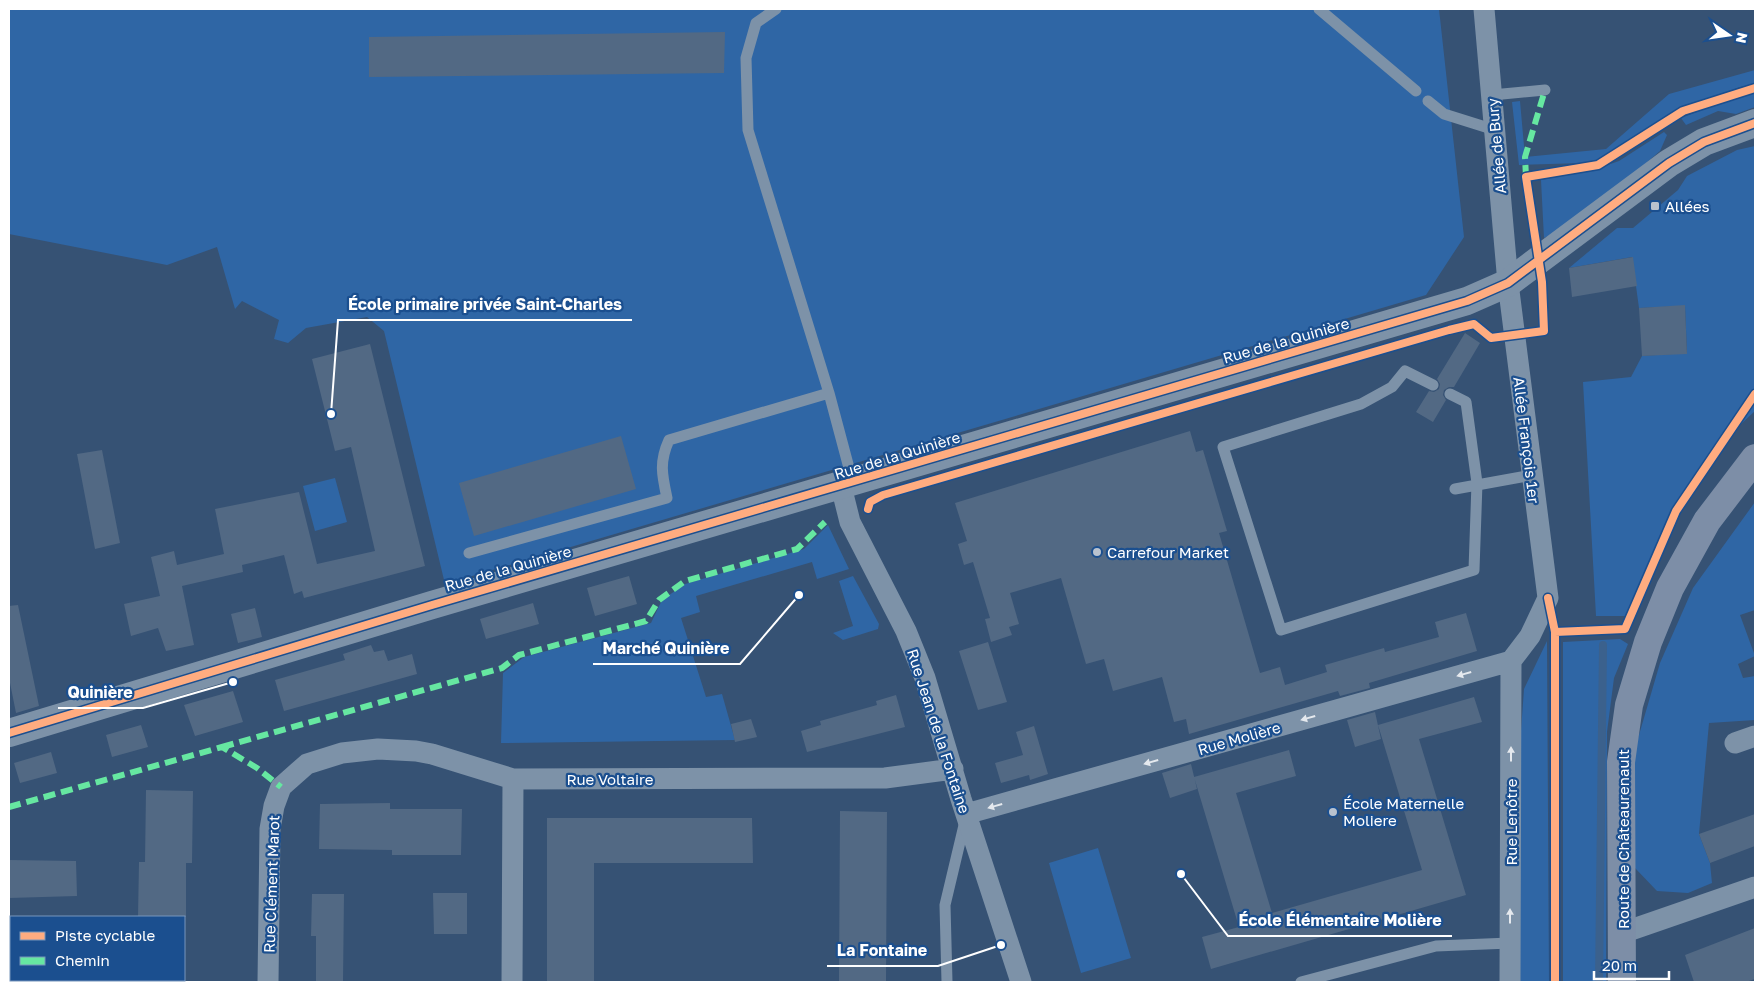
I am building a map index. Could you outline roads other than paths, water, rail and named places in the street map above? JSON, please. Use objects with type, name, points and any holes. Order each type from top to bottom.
[{"type":"main road","name":"Route de Châteaurenault","points":[[1622,982],[1621,762],[1629,704],[1648,642],[1670,588],[1706,521],[1755,458]]},
{"type":"street","name":"Allée de Bury","points":[[1484,9],[1508,283]]},
{"type":"street","name":"Rue de la Quinière","points":[[9,733],[432,604],[1467,301],[1508,283],[1669,163],[1704,142],[1755,124]]},
{"type":"street","name":"Allée François 1er","points":[[1508,283],[1548,598],[1530,636],[1511,661]]},
{"type":"street","name":"Rue Jean de la Fontaine","points":[[847,484],[850,522],[906,631],[925,678],[966,814],[1021,982]]},
{"type":"street","name":"Rue Molière","points":[[966,814],[1511,661]]},
{"type":"street","name":"Rue Lenôtre","points":[[1510,982],[1511,661]]},
{"type":"street","points":[[1735,743],[1755,736]]},
{"type":"street","name":"Rue Voltaire","points":[[282,787],[307,764],[342,754],[378,750],[416,751],[432,754],[513,779],[885,778],[952,769]]},
{"type":"street","points":[[512,982],[513,779]]},
{"type":"street","name":"Rue Clément Marot","points":[[268,982],[270,829],[274,806],[282,787]]},
{"type":"street","points":[[1622,933],[1755,887]]},
{"type":"lane","points":[[776,9],[756,23],[746,58],[748,130],[829,393],[847,484]]},
{"type":"lane","points":[[1327,11],[1416,91]]},
{"type":"lane","points":[[1492,96],[1545,90]]},
{"type":"lane","points":[[1428,101],[1444,114],[1495,130]]},
{"type":"lane","points":[[1433,385],[1405,371],[1392,387],[1361,404],[1223,446],[1281,630],[1474,570],[1477,483],[1466,402],[1450,394]]},
{"type":"lane","points":[[469,553],[668,498],[662,475],[662,456],[669,440],[829,393]]},
{"type":"lane","points":[[1455,488],[1532,475]]},
{"type":"lane","points":[[947,982],[946,905],[966,814]]},
{"type":"lane","points":[[1301,982],[1436,946],[1510,943]]},
{"type":"waterway","points":[[1599,982],[1603,645]]},
{"type":"place","name":"Allées","points":[[1655,206]]},
{"type":"place","name":"École primaire privée Saint-Charles","points":[[331,414]]},
{"type":"place","name":"Carrefour Market","points":[[1097,552]]},
{"type":"place","name":"Marché Quinière","points":[[799,595]]},
{"type":"place","name":"Quinière","points":[[233,682]]},
{"type":"place","name":"École Maternelle Moliere","points":[[1333,812]]},
{"type":"place","name":"École Élémentaire Molière","points":[[1181,874]]},
{"type":"place","name":"La Fontaine","points":[[1001,945]]}]
